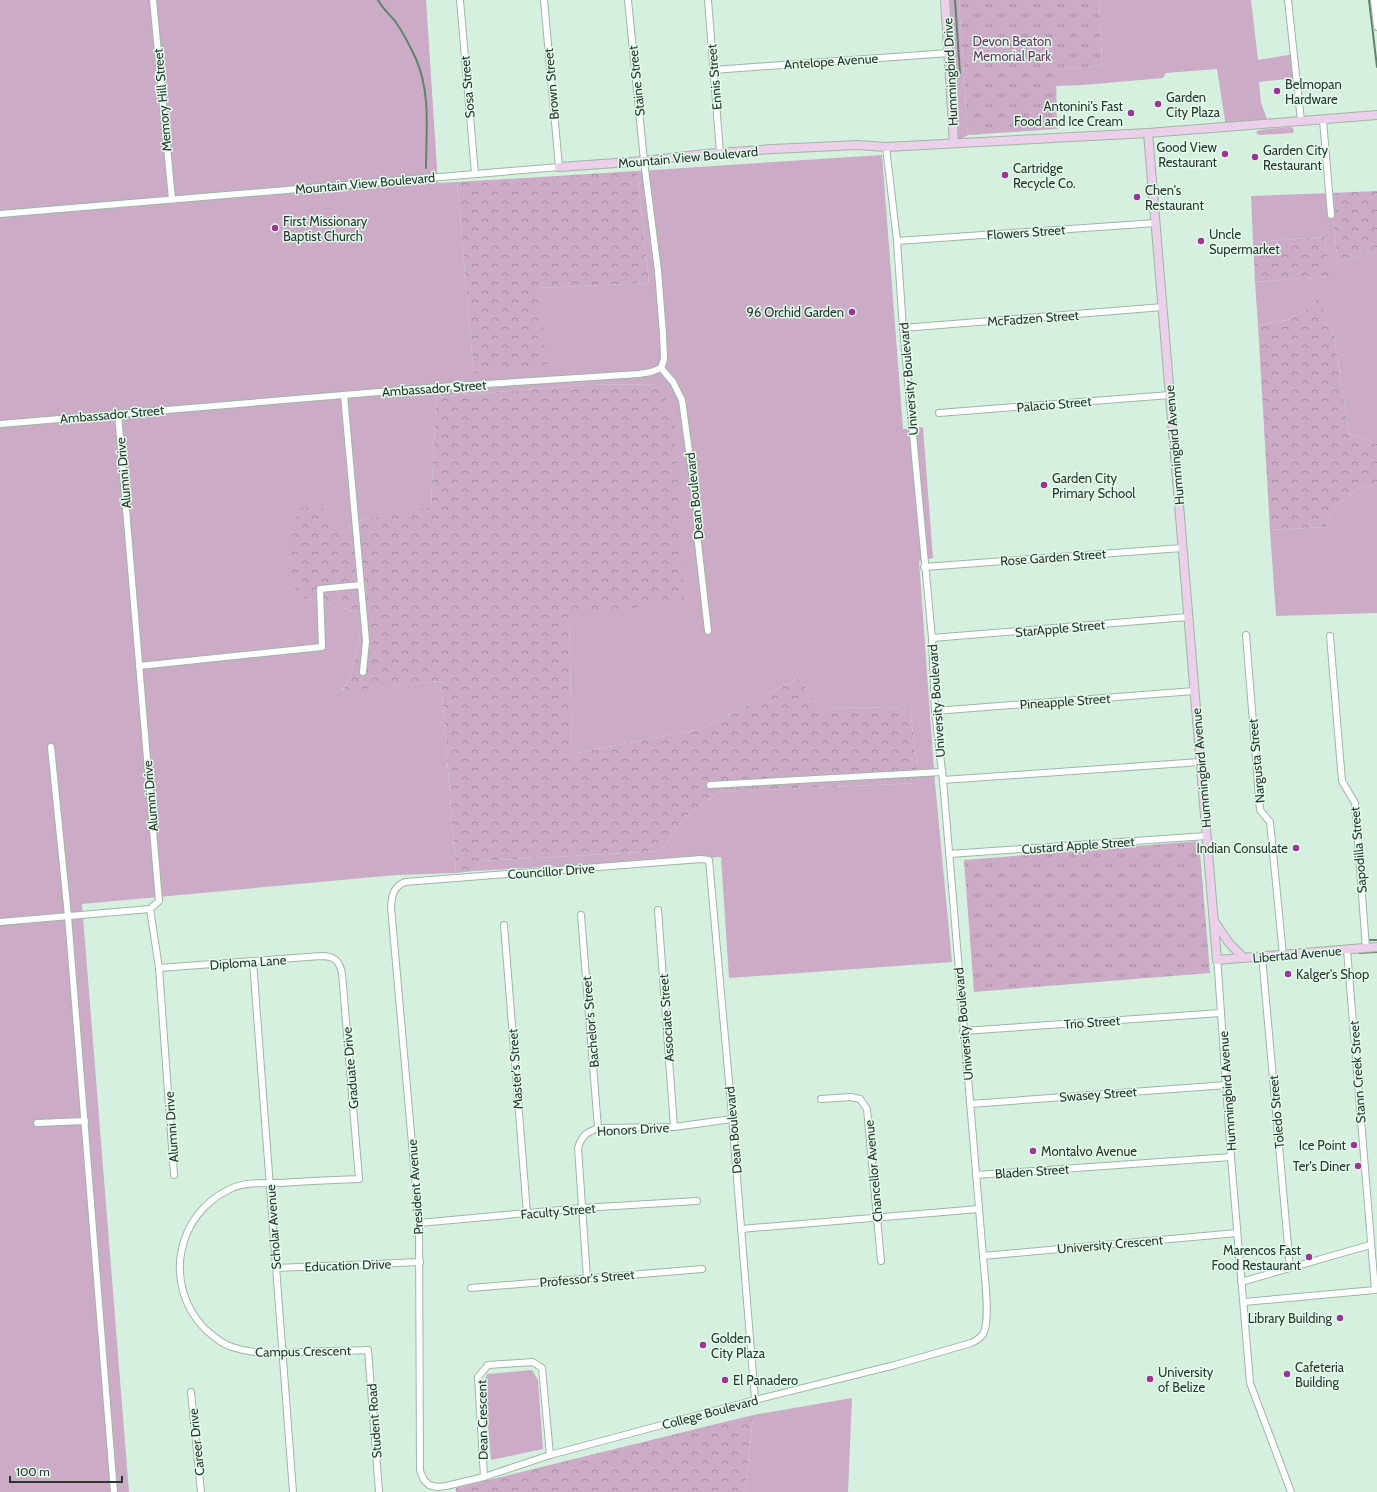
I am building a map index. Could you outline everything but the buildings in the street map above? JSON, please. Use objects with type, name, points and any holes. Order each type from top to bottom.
[{"type":"street","name":"Memory Hill Street","points":[[153,0],[172,199]]},
{"type":"street","name":"Sosa Street","points":[[460,0],[474,174]]},
{"type":"street","name":"Brown Street","points":[[544,0],[559,167]]},
{"type":"street","name":"Staine Street","points":[[628,0],[644,161]]},
{"type":"street","name":"Ennis Street","points":[[708,0],[720,153]]},
{"type":"street","name":"Hummingbird Drive","points":[[945,0],[954,143]]},
{"type":"street","points":[[1288,0],[1301,121]]},
{"type":"street","points":[[1374,0],[1377,27]]},
{"type":"street","name":"Antelope Avenue","points":[[713,70],[949,53]]},
{"type":"street","name":"Mountain View Boulevard","points":[[0,214],[644,161],[720,153],[858,145],[886,147],[1148,133],[1377,115]]},
{"type":"street","points":[[1323,120],[1331,215]]},
{"type":"street","name":"Hummingbird Avenue","points":[[1148,133],[1222,1013],[1231,1157],[1250,1383],[1290,1492]]},
{"type":"street","name":"University Boulevard","points":[[886,147],[897,241],[903,328],[924,567],[932,638],[935,711],[943,780],[983,1256]]},
{"type":"street","points":[[644,161],[658,271],[662,318],[664,359],[661,368]]},
{"type":"street","name":"Flowers Street","points":[[897,241],[1156,223]]},
{"type":"street","name":"McFadzen Street","points":[[903,328],[1163,307]]},
{"type":"street","name":"Ambassador Street","points":[[0,424],[439,387],[639,374],[651,372],[661,368]]},
{"type":"street","name":"Dean Boulevard","points":[[661,368],[673,382],[682,400],[697,510],[698,543],[708,631]]},
{"type":"street","points":[[344,395],[366,642],[363,672]]},
{"type":"street","name":"Palacio Street","points":[[939,413],[1170,395]]},
{"type":"street","name":"Alumni Drive","points":[[118,414],[158,901],[150,910],[159,968],[174,1174]]},
{"type":"street","name":"Rose Garden Street","points":[[924,567],[1182,548]]},
{"type":"street","points":[[139,666],[322,647],[320,590],[361,585]]},
{"type":"street","name":"StarApple Street","points":[[932,638],[1188,618]]},
{"type":"street","name":"Nargusta Street","points":[[1246,635],[1260,810],[1270,822],[1283,955]]},
{"type":"street","name":"Sapodilla Street","points":[[1330,636],[1342,781],[1355,803],[1366,948]]},
{"type":"street","name":"Pineapple Street","points":[[935,711],[1194,691]]},
{"type":"street","points":[[51,747],[68,916],[114,1492]]},
{"type":"street","points":[[943,780],[1200,762]]},
{"type":"street","points":[[710,785],[942,772]]},
{"type":"street","name":"Custard Apple Street","points":[[949,854],[1206,836]]},
{"type":"street","name":"Councillor Drive","points":[[395,889],[400,884],[405,882],[701,859],[709,860]]},
{"type":"street","name":"Dean Boulevard","points":[[709,860],[732,1119],[754,1400]]},
{"type":"street","name":"President Avenue","points":[[395,889],[391,907],[419,1223],[420,1471],[424,1480],[429,1485]]},
{"type":"street","points":[[0,922],[150,910]]},
{"type":"street","name":"Associate Street","points":[[658,910],[674,1127]]},
{"type":"street","name":"Bachelor's Street","points":[[581,915],[598,1128]]},
{"type":"street","points":[[1213,920],[1229,943],[1244,958]]},
{"type":"street","name":"Master's Street","points":[[504,926],[527,1213]]},
{"type":"street","name":"Libertad Avenue","points":[[1217,960],[1377,947]]},
{"type":"street","name":"Stann Creek Street","points":[[1244,1302],[1374,1290],[1347,950]]},
{"type":"street","name":"Diploma Lane","points":[[159,968],[321,956],[330,956],[336,959]]},
{"type":"street","name":"Toledo Street","points":[[1262,956],[1290,1268]]},
{"type":"street","name":"Graduate Drive","points":[[336,959],[341,965],[342,973],[359,1179]]},
{"type":"street","name":"Scholar Avenue","points":[[253,962],[293,1492]]},
{"type":"street","name":"Trio Street","points":[[963,1031],[1222,1013]]},
{"type":"street","name":"Swasey Street","points":[[970,1104],[1227,1085]]},
{"type":"street","name":"Chancellor Avenue","points":[[821,1099],[851,1097],[860,1099],[867,1109],[881,1261]]},
{"type":"street","name":"Honors Drive","points":[[587,1278],[578,1148],[581,1138],[587,1132],[598,1128],[674,1127],[732,1119]]},
{"type":"street","points":[[37,1123],[85,1121]]},
{"type":"street","name":"Bladen Street","points":[[976,1175],[1231,1157]]},
{"type":"street","name":"Campus Crescent","points":[[359,1179],[270,1183],[243,1185],[231,1188],[217,1196],[205,1206],[194,1220],[183,1243],[179,1263],[182,1292],[196,1320],[218,1340],[231,1347],[257,1353],[368,1350]]},
{"type":"street","name":"Faculty Street","points":[[419,1223],[582,1208],[697,1201]]},
{"type":"street","points":[[741,1229],[877,1219],[979,1209]]},
{"type":"street","name":"University Crescent","points":[[983,1256],[1237,1233]]},
{"type":"street","points":[[1241,1282],[1370,1245]]},
{"type":"street","name":"College Boulevard","points":[[429,1485],[437,1487],[446,1486],[484,1477],[550,1455],[754,1400],[895,1365],[971,1343],[984,1333],[986,1325],[983,1256]]},
{"type":"street","name":"Education Drive","points":[[276,1268],[420,1262]]},
{"type":"street","name":"Professor's Street","points":[[471,1288],[702,1269]]},
{"type":"street","name":"Student Road","points":[[368,1350],[379,1492]]},
{"type":"street","name":"Dean Crescent","points":[[484,1477],[478,1377],[488,1365],[533,1362],[542,1368],[550,1455]]},
{"type":"street","name":"Career Drive","points":[[191,1392],[201,1492]]},
{"type":"green space","points":[[0,0],[426,0],[438,183],[457,182],[474,374],[538,288],[649,283],[637,171],[882,155],[903,429],[923,427],[933,558],[919,561],[935,783],[952,962],[729,978],[721,857],[474,871],[480,861],[661,851],[686,816],[719,792],[919,783],[910,707],[820,708],[799,678],[701,729],[572,754],[569,617],[657,384],[584,385],[436,397],[431,508],[364,519],[341,532],[321,507],[305,598],[361,613],[359,642],[350,677],[342,690],[441,681],[456,873],[396,875],[82,904],[129,1492],[0,1492]]},
{"type":"green space","points":[[945,0],[959,0],[968,135],[954,143]]},
{"type":"green space","name":"Devon Beaton Memorial Park","points":[[959,0],[1099,0],[1102,65],[1056,70],[1057,129],[968,135]]},
{"type":"green space","points":[[1099,0],[1251,0],[1258,60],[1294,54],[1296,78],[1259,82],[1261,103],[1269,124],[1226,127],[1217,69],[1166,73],[1163,78],[1056,86],[1056,70],[1102,65]]},
{"type":"green space","points":[[1293,128],[1293,133],[1260,135],[1256,132],[1259,130]]},
{"type":"green space","points":[[637,171],[649,283],[538,288],[547,364],[474,374],[457,182]]},
{"type":"green space","points":[[1377,191],[1377,252],[1338,262],[1330,193]]},
{"type":"green space","points":[[1330,193],[1338,262],[1377,252],[1377,444],[1349,434],[1333,329],[1324,325],[1316,300],[1305,310],[1287,320],[1258,325],[1255,282],[1328,276],[1325,237],[1253,242],[1251,196]]},
{"type":"green space","points":[[1325,237],[1329,276],[1255,282],[1253,242]]},
{"type":"green space","points":[[1316,300],[1323,301],[1324,325],[1333,329],[1349,434],[1377,444],[1377,484],[1359,489],[1334,506],[1326,527],[1270,530],[1258,325],[1287,320],[1305,310]]},
{"type":"green space","points":[[657,384],[674,415],[684,601],[569,617],[572,754],[701,729],[799,678],[820,708],[910,707],[919,783],[719,792],[686,816],[661,851],[480,861],[474,871],[456,873],[441,681],[342,691],[350,677],[359,642],[361,613],[305,598],[291,584],[292,528],[300,508],[321,506],[341,532],[364,519],[431,507],[436,397],[584,385]]},
{"type":"green space","points":[[1377,484],[1377,613],[1276,616],[1270,530],[1326,527],[1334,506],[1359,489]]},
{"type":"green space","points":[[1199,841],[1210,973],[974,992],[964,860]]},
{"type":"green space","points":[[532,1370],[538,1380],[543,1449],[491,1460],[484,1383],[487,1374]]},
{"type":"green space","points":[[852,1398],[848,1492],[745,1492],[753,1415]]},
{"type":"green space","points":[[753,1415],[745,1492],[456,1492],[456,1488]]},
{"type":"waterway","points":[[378,0],[401,30],[421,72],[427,113],[426,168]]},
{"type":"waterway","points":[[955,0],[960,73]]},
{"type":"waterway","points":[[1369,0],[1377,67]]},
{"type":"waterway","points":[[1366,940],[1377,940]]},
{"type":"waterway","points":[[1359,953],[1377,952]]},
{"type":"place","name":"Belmopan Hardware","points":[[1277,91]]},
{"type":"place","name":"Garden City Plaza","points":[[1158,104]]},
{"type":"place","name":"Antonini's Fast Food and Ice Cream","points":[[1131,113]]},
{"type":"place","name":"Good View Restaurant","points":[[1225,154]]},
{"type":"place","name":"Garden City Restaurant","points":[[1255,157]]},
{"type":"place","name":"Cartridge Recycle Co.","points":[[1005,175]]},
{"type":"place","name":"Chen's Restaurant","points":[[1137,197]]},
{"type":"place","name":"First Missionary Baptist Church","points":[[275,228]]},
{"type":"place","name":"Uncle Supermarket","points":[[1201,241]]},
{"type":"place","name":"96 Orchid Garden","points":[[852,312]]},
{"type":"place","name":"Garden City Primary School","points":[[1044,485]]},
{"type":"place","name":"Indian Consulate","points":[[1296,848]]},
{"type":"place","name":"Kalger's Shop","points":[[1288,974]]},
{"type":"place","name":"Ice Point","points":[[1354,1145]]},
{"type":"place","name":"Montalvo Avenue","points":[[1033,1151]]},
{"type":"place","name":"Ter's Diner","points":[[1358,1166]]},
{"type":"place","name":"Marencos Fast Food Restaurant","points":[[1309,1257]]},
{"type":"place","name":"Library Building","points":[[1340,1318]]},
{"type":"place","name":"Golden City Plaza","points":[[703,1345]]},
{"type":"place","name":"Cafeteria Building","points":[[1287,1374]]},
{"type":"place","name":"University of Belize","points":[[1150,1379]]},
{"type":"place","name":"El Panadero","points":[[725,1380]]}]
